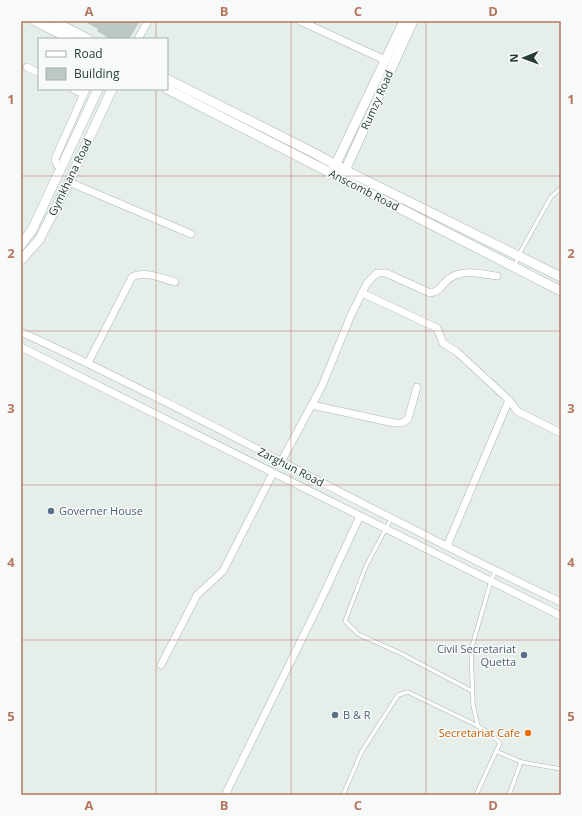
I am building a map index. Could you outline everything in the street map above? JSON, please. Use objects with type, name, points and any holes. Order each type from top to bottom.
[{"type":"street","points":[[35,21],[68,38]]},
{"type":"street","points":[[53,21],[86,38]]},
{"type":"street","points":[[139,38],[148,21]]},
{"type":"street","points":[[300,21],[385,60]]},
{"type":"street","name":"Rumzy Road","points":[[331,173],[404,21]]},
{"type":"street","name":"Rumzy Road","points":[[341,179],[413,21]]},
{"type":"street","points":[[27,67],[38,72]]},
{"type":"street","name":"Anscomb Road","points":[[168,80],[345,170],[561,277]]},
{"type":"street","points":[[21,245],[32,230],[98,90]]},
{"type":"street","name":"Gymkhana Road","points":[[21,260],[39,240],[69,182],[112,90]]},
{"type":"street","name":"Anscomb Road","points":[[168,90],[561,291]]},
{"type":"street","points":[[61,166],[57,165],[55,159],[85,92]]},
{"type":"street","points":[[69,182],[191,234]]},
{"type":"street","points":[[281,462],[322,386],[351,315],[367,282],[377,273],[386,273],[430,293],[435,292],[448,279],[458,274],[475,273],[498,276]]},
{"type":"street","points":[[88,363],[132,277],[137,274],[143,274],[176,282]]},
{"type":"street","points":[[362,293],[437,328],[443,343],[457,352],[509,400],[517,410],[561,433]]},
{"type":"street","name":"Zarghun Road","points":[[21,332],[88,363],[391,518],[561,602]]},
{"type":"street","name":"Zarghun Road","points":[[21,347],[561,616]]},
{"type":"street","points":[[312,405],[394,423],[402,423],[408,419],[418,387]]},
{"type":"street","points":[[447,546],[509,400]]},
{"type":"street","points":[[161,664],[197,595],[223,571],[273,473]]},
{"type":"street","points":[[225,795],[360,516]]},
{"type":"lane","points":[[515,267],[518,256],[552,197],[561,188]]},
{"type":"lane","points":[[391,518],[366,566],[345,621],[358,634],[402,654],[472,691]]},
{"type":"lane","points":[[478,726],[473,705],[471,650],[491,581],[496,570]]},
{"type":"lane","points":[[343,795],[362,751],[398,695],[408,692],[478,726],[492,735],[500,743],[476,795]]},
{"type":"lane","points":[[496,751],[521,762],[561,769]]},
{"type":"lane","points":[[509,795],[521,762]]},
{"type":"building","points":[[84,21],[140,21],[130,38],[108,38],[97,31],[98,29]]},
{"type":"place","name":"Governer House","points":[[51,511]]},
{"type":"place","name":"Civil Secretariat Quetta","points":[[524,655]]},
{"type":"place","name":"B & R","points":[[335,715]]},
{"type":"place","name":"Secretariat Cafe","points":[[528,733]]}]
